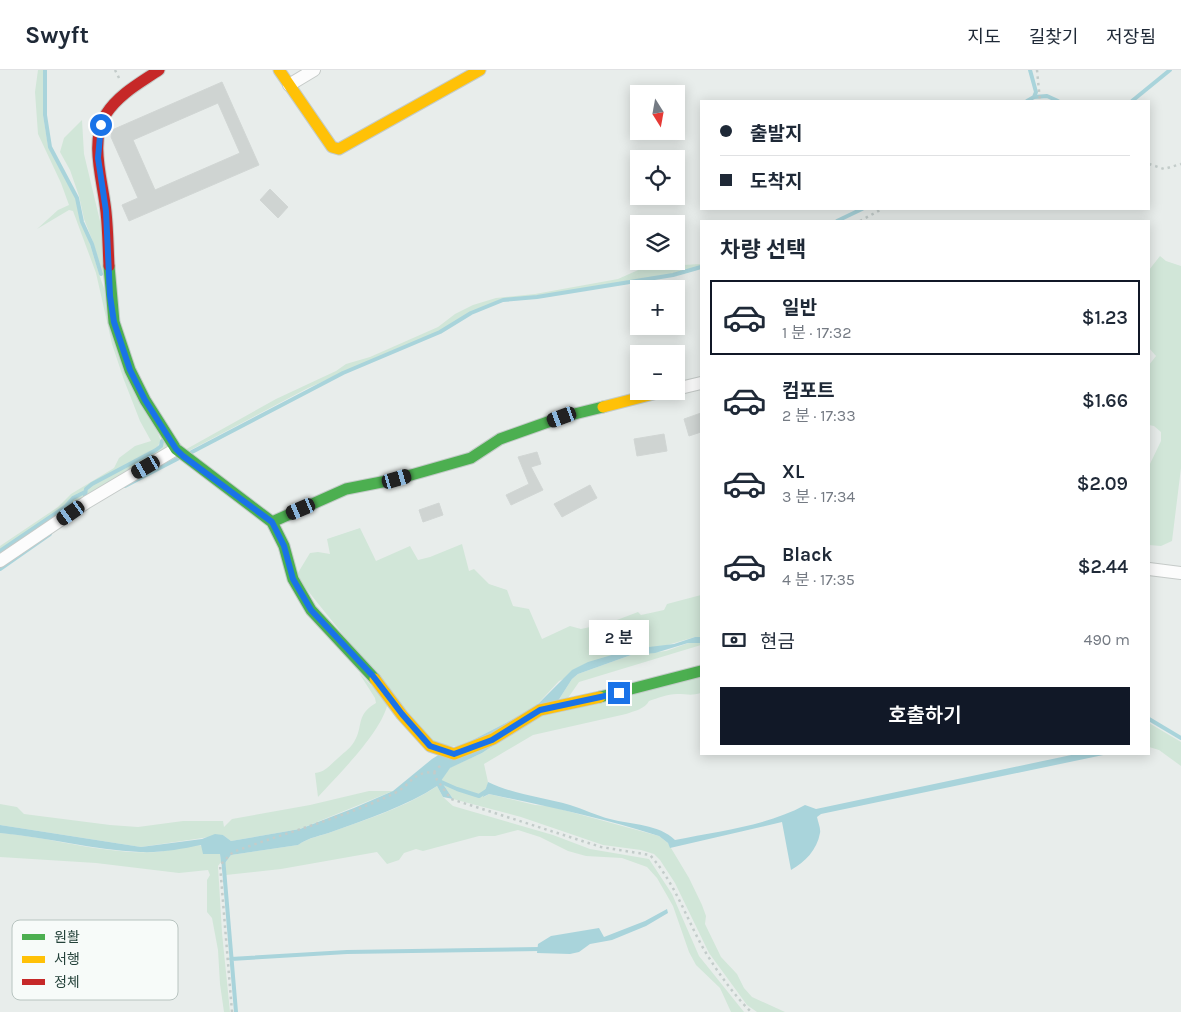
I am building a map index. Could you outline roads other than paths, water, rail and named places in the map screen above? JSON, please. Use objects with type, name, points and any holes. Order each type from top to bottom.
[{"type":"street","points":[[159,70],[126,92],[107,113],[101,125],[98,158],[106,211],[110,296],[114,322],[130,370],[145,400],[176,449],[272,522],[284,546],[293,579],[311,610],[373,676],[402,714],[430,746],[454,754],[492,740],[540,710],[602,697],[700,671]]},
{"type":"street","points":[[279,70],[332,147],[339,149],[480,70]]},
{"type":"street","points":[[290,85],[314,70]]},
{"type":"street","points":[[685,387],[700,383]]},
{"type":"street","points":[[272,522],[346,489],[397,479],[470,458],[500,439],[562,417],[630,400]]},
{"type":"street","points":[[0,561],[87,502],[176,449]]},
{"type":"street","points":[[1150,569],[1181,573]]},
{"type":"water","points":[[700,637],[700,643],[688,643],[655,653],[631,655],[578,674],[572,679],[556,704],[482,753],[450,768],[441,781],[453,799],[443,797],[437,786],[400,806],[360,822],[311,838],[298,845],[231,855],[225,863],[221,862],[220,854],[203,854],[201,845],[163,851],[122,851],[0,833],[0,825],[141,847],[202,839],[215,834],[223,835],[231,841],[300,829],[393,791],[432,759],[448,749],[459,747],[533,709],[572,670],[588,662],[632,649],[674,644]]},
{"type":"water","points":[[1071,755],[1103,755],[821,814],[817,817],[820,831],[816,845],[806,859],[791,870],[782,822],[670,848],[668,843],[659,836],[617,824],[489,794],[483,797],[488,782],[518,793],[570,805],[605,818],[653,828],[669,835],[675,840],[759,823],[805,805],[816,809]]},
{"type":"water","points":[[667,909],[668,913],[646,926],[612,940],[590,944],[579,952],[570,954],[537,953],[538,944],[551,936],[599,928],[604,937],[645,921]]},
{"type":"waterway","points":[[45,70],[45,115],[50,147],[77,198],[82,222],[92,244],[101,274]]},
{"type":"waterway","points":[[1029,100],[1034,97],[1036,92],[1030,70]]},
{"type":"waterway","points":[[1133,100],[1170,70]]},
{"type":"waterway","points":[[1034,97],[1047,96],[1056,100]]},
{"type":"waterway","points":[[839,220],[860,210]]},
{"type":"waterway","points":[[190,453],[343,373],[440,332],[471,313],[503,300],[537,297],[673,275],[700,267]]},
{"type":"waterway","points":[[85,496],[86,489],[92,484],[156,450],[161,446],[162,441]]},
{"type":"waterway","points":[[125,486],[179,458]]},
{"type":"waterway","points":[[0,551],[65,507],[73,498],[85,492]]},
{"type":"waterway","points":[[0,569],[50,534]]},
{"type":"waterway","points":[[1150,720],[1181,738]]},
{"type":"waterway","points":[[439,781],[479,796],[488,790]]},
{"type":"waterway","points":[[223,857],[236,1012]]},
{"type":"waterway","points":[[231,959],[347,952],[540,949]]}]
